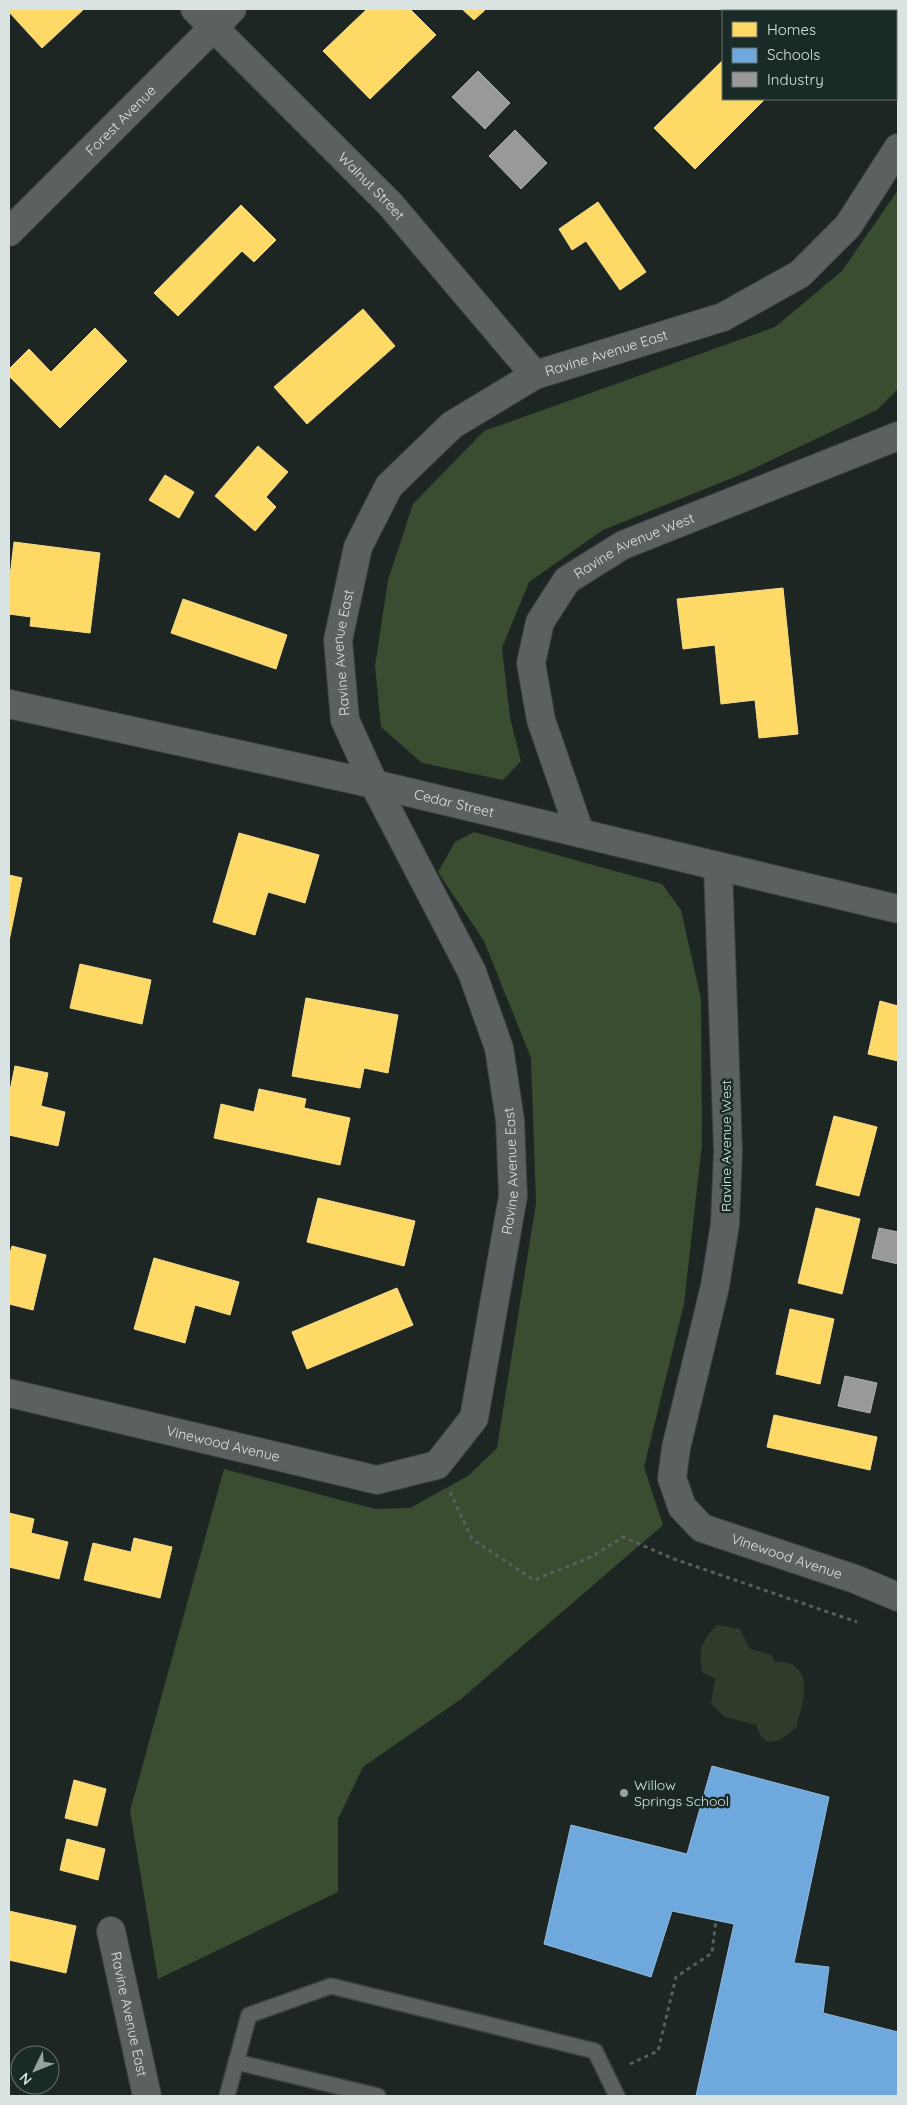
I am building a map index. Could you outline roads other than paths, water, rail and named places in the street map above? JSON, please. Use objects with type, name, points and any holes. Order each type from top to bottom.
[{"type":"street","name":"Forest Avenue","points":[[9,232],[204,18],[232,9]]},
{"type":"street","name":"Walnut Street","points":[[204,18],[390,204],[534,375]]},
{"type":"street","name":"Ravine Avenue East","points":[[437,1465],[474,1418],[513,1196],[510,1120],[499,1048],[472,972],[374,784],[345,720],[338,640],[358,547],[389,486],[452,425],[534,375],[723,317],[800,274],[848,226],[898,148]]},
{"type":"street","name":"Ravine Avenue West","points":[[580,833],[541,720],[531,662],[540,622],[567,580],[623,545],[898,436]]},
{"type":"street","name":"Cedar Street","points":[[9,704],[374,784],[718,868],[898,909]]},
{"type":"street","name":"Ravine Avenue West","points":[[682,1507],[672,1478],[676,1448],[715,1286],[725,1224],[728,1150],[718,868]]},
{"type":"street","name":"Vinewood Avenue","points":[[9,1393],[377,1480],[437,1465]]},
{"type":"street","name":"Vinewood Avenue","points":[[682,1507],[702,1528],[855,1579],[898,1596]]},
{"type":"street","name":"Ravine Avenue East","points":[[111,1931],[147,2096]]},
{"type":"lane","points":[[226,2096],[249,2015],[331,1986],[594,2051],[617,2096]]},
{"type":"lane","points":[[236,2062],[378,2096]]},
{"type":"place","name":"Willow Springs School","points":[[624,1793]]}]
